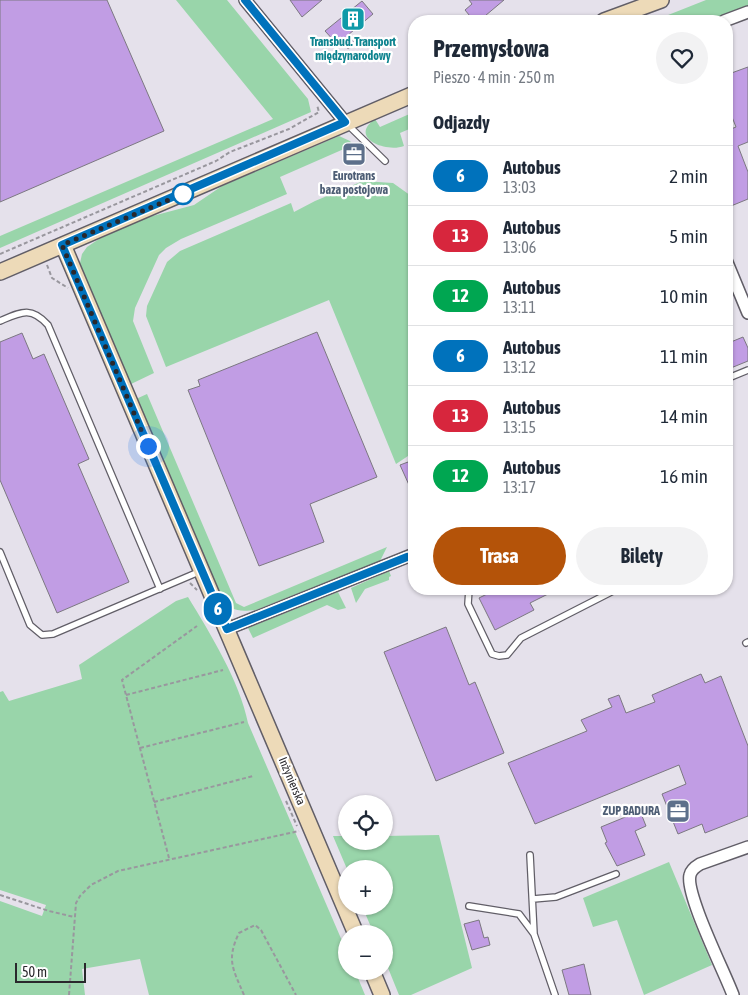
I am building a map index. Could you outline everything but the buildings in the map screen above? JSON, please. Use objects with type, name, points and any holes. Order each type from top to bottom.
[{"type":"street","points":[[245,0],[345,122]]},
{"type":"street","points":[[633,15],[661,0]]},
{"type":"street","points":[[733,18],[748,12]]},
{"type":"street","points":[[0,272],[408,96]]},
{"type":"street","name":"Inżynierska","points":[[62,245],[352,925]]},
{"type":"street","points":[[733,277],[748,312]]},
{"type":"street","points":[[227,629],[408,556]]},
{"type":"street","points":[[733,995],[692,898],[690,875],[694,868],[700,864],[748,846]]},
{"type":"street","points":[[376,980],[382,995]]},
{"type":"lane","points":[[345,122],[385,161]]},
{"type":"lane","points":[[0,321],[21,312],[31,312],[40,316],[48,326],[160,589]]},
{"type":"lane","points":[[733,376],[748,370]]},
{"type":"lane","points":[[0,552],[30,625],[42,635],[53,634],[201,571]]},
{"type":"lane","points":[[469,595],[468,604],[492,654],[499,656],[507,655],[522,638],[605,595]]},
{"type":"lane","points":[[530,855],[534,934],[555,995]]},
{"type":"lane","points":[[533,899],[556,897],[616,874]]},
{"type":"lane","points":[[469,906],[519,914],[534,934]]},
{"type":"path","points":[[0,254],[216,161],[230,152],[289,129],[319,112]]},
{"type":"path","points":[[170,859],[122,680],[197,626]]},
{"type":"path","points":[[126,695],[223,670]]},
{"type":"path","points":[[140,748],[244,722]]},
{"type":"path","points":[[154,802],[253,776]]},
{"type":"path","points":[[69,995],[76,903],[90,885],[118,871],[312,828]]},
{"type":"path","points":[[0,895],[74,917]]},
{"type":"path","points":[[244,995],[231,963],[233,945],[239,932],[255,925],[262,930],[296,995]]},
{"type":"green space","points":[[176,0],[227,0],[308,99],[311,112],[0,248],[0,236],[273,119]]},
{"type":"green space","points":[[706,0],[748,0],[748,7],[727,15],[668,15]]},
{"type":"green space","points":[[408,115],[408,130],[400,133],[404,146],[396,148],[380,146],[368,138],[366,132],[368,126],[375,119],[380,127]]},
{"type":"green space","points":[[339,136],[350,141],[353,145],[280,177],[287,194],[181,239],[166,248],[159,255],[135,308],[133,321],[154,373],[129,385],[80,276],[82,254],[87,247],[99,239],[145,218],[194,205],[222,186]]},
{"type":"green space","points":[[363,181],[393,183],[408,194],[408,456],[396,464],[329,300],[166,367],[146,316],[147,306],[167,262],[180,251],[291,203],[294,212]]},
{"type":"green space","points":[[147,394],[236,603],[244,607],[387,547],[380,561],[256,610],[244,611],[232,608],[219,596],[136,399]]},
{"type":"green space","points":[[389,571],[391,576],[389,580],[365,589],[356,603],[351,588]]},
{"type":"green space","points":[[338,592],[346,608],[338,610],[327,605],[253,638],[248,628]]},
{"type":"green space","points":[[188,597],[215,642],[238,691],[248,723],[338,931],[338,980],[359,980],[365,995],[149,995],[140,959],[82,969],[85,995],[0,995],[0,901],[42,916],[46,905],[0,890],[0,692],[3,691],[9,701],[82,679],[79,665],[176,601]]},
{"type":"green space","points":[[439,835],[472,968],[411,995],[399,995],[393,980],[393,925],[370,925],[366,915],[393,915],[393,860],[343,860],[339,850],[393,850],[393,836]]},
{"type":"green space","points":[[333,836],[338,836],[338,848]]},
{"type":"green space","points":[[669,862],[712,965],[644,995],[617,920],[593,927],[583,898]]},
{"type":"bus line","name":"6","points":[[245,0],[345,122],[62,245],[227,629],[407,557]]},
{"type":"place","name":"Transbud. Transport międzynarodowy","points":[[353,19]]},
{"type":"place","name":"Eurotrans baza postojowa","points":[[354,154]]},
{"type":"place","name":"ZUP BADURA","points":[[678,811]]},
{"type":"route","points":[[148,446],[62,245],[183,194]]}]
